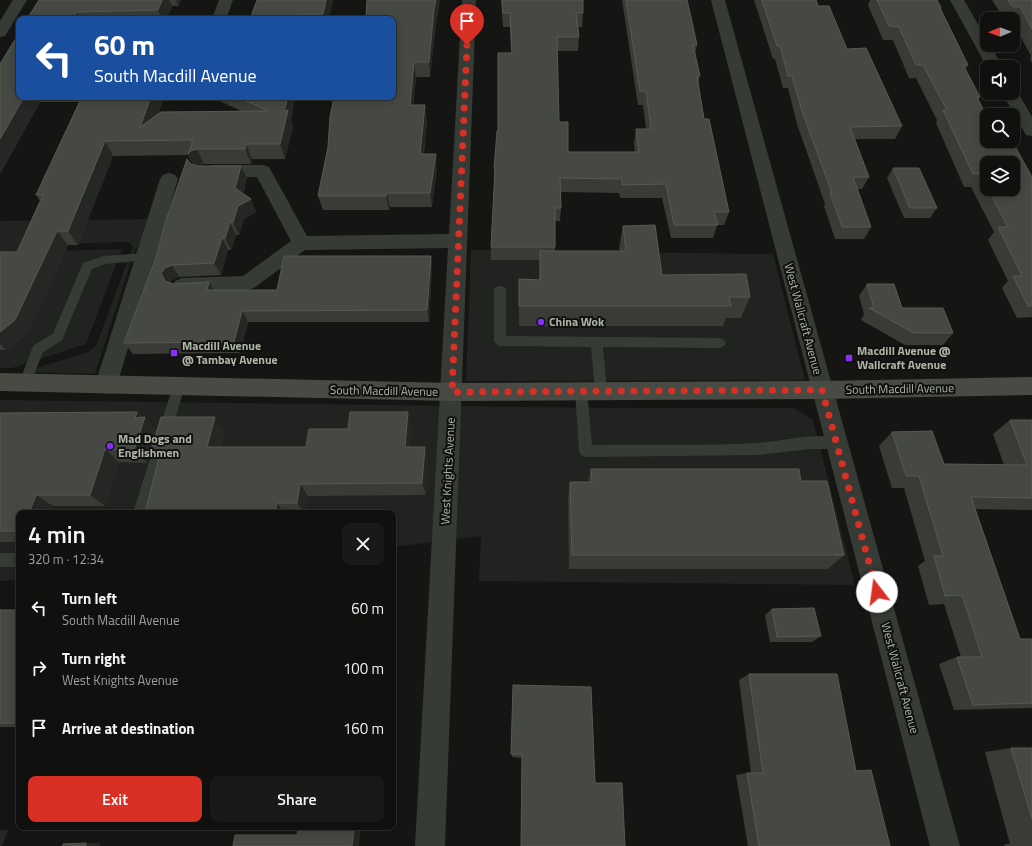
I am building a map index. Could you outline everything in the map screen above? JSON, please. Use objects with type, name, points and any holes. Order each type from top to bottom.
[{"type":"street","points":[[2,40],[20,0]]},
{"type":"street","points":[[220,16],[226,0]]},
{"type":"street","name":"West Knights Avenue","points":[[430,846],[469,0]]},
{"type":"street","name":"West Wallcraft Avenue","points":[[718,0],[945,846]]},
{"type":"street","points":[[957,0],[992,60]]},
{"type":"street","points":[[1014,100],[1032,131]]},
{"type":"street","points":[[204,171],[263,171],[301,243]]},
{"type":"street","points":[[106,385],[169,179]]},
{"type":"street","points":[[180,286],[248,283],[301,243],[458,241]]},
{"type":"street","name":"South Macdill Avenue","points":[[0,383],[452,392],[822,390],[1032,386]]},
{"type":"lane","points":[[25,383],[38,349],[58,337],[87,266],[104,260],[145,257]]},
{"type":"lane","points":[[500,290],[500,341],[720,343]]},
{"type":"lane","points":[[597,342],[586,451],[758,449],[810,443],[837,443]]},
{"type":"lane","points":[[141,510],[179,386]]},
{"type":"lane","points":[[0,560],[16,560]]},
{"type":"shaded area","points":[[155,219],[145,249],[135,249],[95,374],[24,372],[88,352],[96,346],[133,247],[130,243],[124,242],[60,244],[47,252],[0,252],[0,221]]},
{"type":"shaded area","points":[[122,249],[86,344],[12,368],[0,368],[0,259],[58,251]]},
{"type":"shaded area","points":[[471,250],[773,254],[805,380],[466,381]]},
{"type":"shaded area","points":[[0,400],[613,408],[794,408],[813,420],[855,585],[479,581],[481,536],[396,547],[396,510],[16,510],[16,580],[0,581]]},
{"type":"building","points":[[39,0],[162,0],[158,10],[77,12],[75,16],[29,16]]},
{"type":"building","points":[[257,0],[326,0],[323,14],[300,14],[299,16],[251,16]]},
{"type":"building","points":[[367,0],[436,0],[429,62],[414,62],[410,105],[425,105],[420,154],[436,154],[430,193],[387,193],[386,196],[318,196],[328,147],[330,117],[333,100],[396,100],[396,16],[366,16]]},
{"type":"building","points":[[502,0],[583,0],[583,13],[576,13],[579,37],[557,37],[559,122],[568,122],[568,152],[639,152],[636,129],[651,129],[646,91],[640,91],[626,0],[687,0],[697,45],[693,45],[700,76],[697,76],[704,119],[709,119],[729,212],[714,212],[718,225],[674,225],[666,184],[622,185],[622,179],[560,178],[561,208],[555,208],[555,247],[491,247],[494,169],[498,131],[498,53],[512,53],[510,13],[503,13]]},
{"type":"building","points":[[762,0],[816,0],[818,6],[829,6],[847,49],[866,48],[902,126],[850,127],[869,177],[853,177],[871,227],[842,227],[830,193],[832,193],[802,111],[792,76],[788,76],[780,46],[777,46]]},
{"type":"building","points":[[877,0],[937,0],[968,65],[963,65],[980,97],[977,97],[982,108],[980,108],[980,148],[1016,148],[1032,177],[1032,306],[1028,306],[1013,276],[1022,276],[998,227],[1008,227],[992,196],[1020,196],[1020,156],[980,156],[980,174],[973,174],[943,110],[947,110],[923,65],[916,65],[899,27],[889,26]]},
{"type":"building","points":[[1008,0],[1032,0],[1032,29],[1020,7],[1013,7]]},
{"type":"building","points":[[16,38],[16,100],[22,100],[0,139],[0,64]]},
{"type":"building","points":[[81,100],[150,100],[140,127],[161,112],[268,111],[244,100],[287,100],[284,111],[288,110],[280,144],[246,144],[245,149],[197,149],[190,151],[188,154],[193,140],[105,141],[68,231],[57,231],[15,320],[0,332],[0,252],[17,252],[43,195],[36,195]]},
{"type":"building","points":[[187,159],[191,164],[198,166],[241,166],[235,188],[251,199],[238,206],[233,222],[230,222],[225,238],[222,238],[214,263],[172,265],[165,268],[161,273],[165,281],[173,284],[209,282],[207,290],[277,290],[284,256],[431,256],[427,310],[242,311],[234,342],[124,343],[154,263],[166,220]]},
{"type":"building","points":[[893,168],[919,168],[937,208],[910,208]]},
{"type":"building","points":[[655,225],[662,275],[746,274],[750,297],[729,297],[731,306],[519,306],[519,279],[540,280],[540,251],[626,251],[623,226]]},
{"type":"building","points":[[867,284],[894,284],[902,308],[943,308],[953,333],[914,333],[869,308],[874,308]]},
{"type":"building","points":[[137,412],[135,418],[145,417],[134,450],[105,449],[90,495],[36,495],[30,510],[16,510],[16,531],[0,531],[0,413]]},
{"type":"building","points":[[350,412],[408,412],[405,447],[425,447],[422,483],[300,484],[297,503],[277,503],[276,510],[146,510],[161,450],[151,450],[161,417],[215,417],[207,447],[306,447],[309,429],[348,429]]},
{"type":"building","points":[[1010,420],[1032,420],[1032,498],[971,497],[1020,639],[1032,639],[1032,703],[973,705],[957,657],[982,657],[962,595],[945,596],[934,556],[943,556],[919,476],[906,476],[892,432],[932,431],[944,464],[1027,465]]},
{"type":"building","points":[[591,469],[799,469],[801,481],[827,481],[844,555],[572,555],[570,482],[592,482]]},
{"type":"building","points":[[814,608],[821,636],[777,637],[772,609]]},
{"type":"building","points":[[0,610],[16,610],[16,723],[0,723]]},
{"type":"building","points":[[749,674],[837,674],[856,771],[871,770],[890,846],[759,846],[747,773],[763,773]]},
{"type":"building","points":[[513,685],[591,687],[595,783],[622,783],[625,846],[521,846],[522,754],[511,754]]},
{"type":"building","points":[[1011,748],[1032,748],[1032,819]]},
{"type":"building","points":[[298,830],[354,830],[352,846],[233,846],[235,835],[297,835]]},
{"type":"building","points":[[86,843],[86,846],[63,846],[63,844]]},
{"type":"place","name":"China Wok","points":[[541,322]]},
{"type":"place","name":"Macdill Avenue @ Tambay Avenue","points":[[174,353]]},
{"type":"place","name":"Macdill Avenue @ Wallcraft Avenue","points":[[849,358]]},
{"type":"place","name":"Mad Dogs and Englishmen","points":[[110,446]]},
{"type":"route","points":[[467,45],[452,392],[822,390],[877,592]]}]
